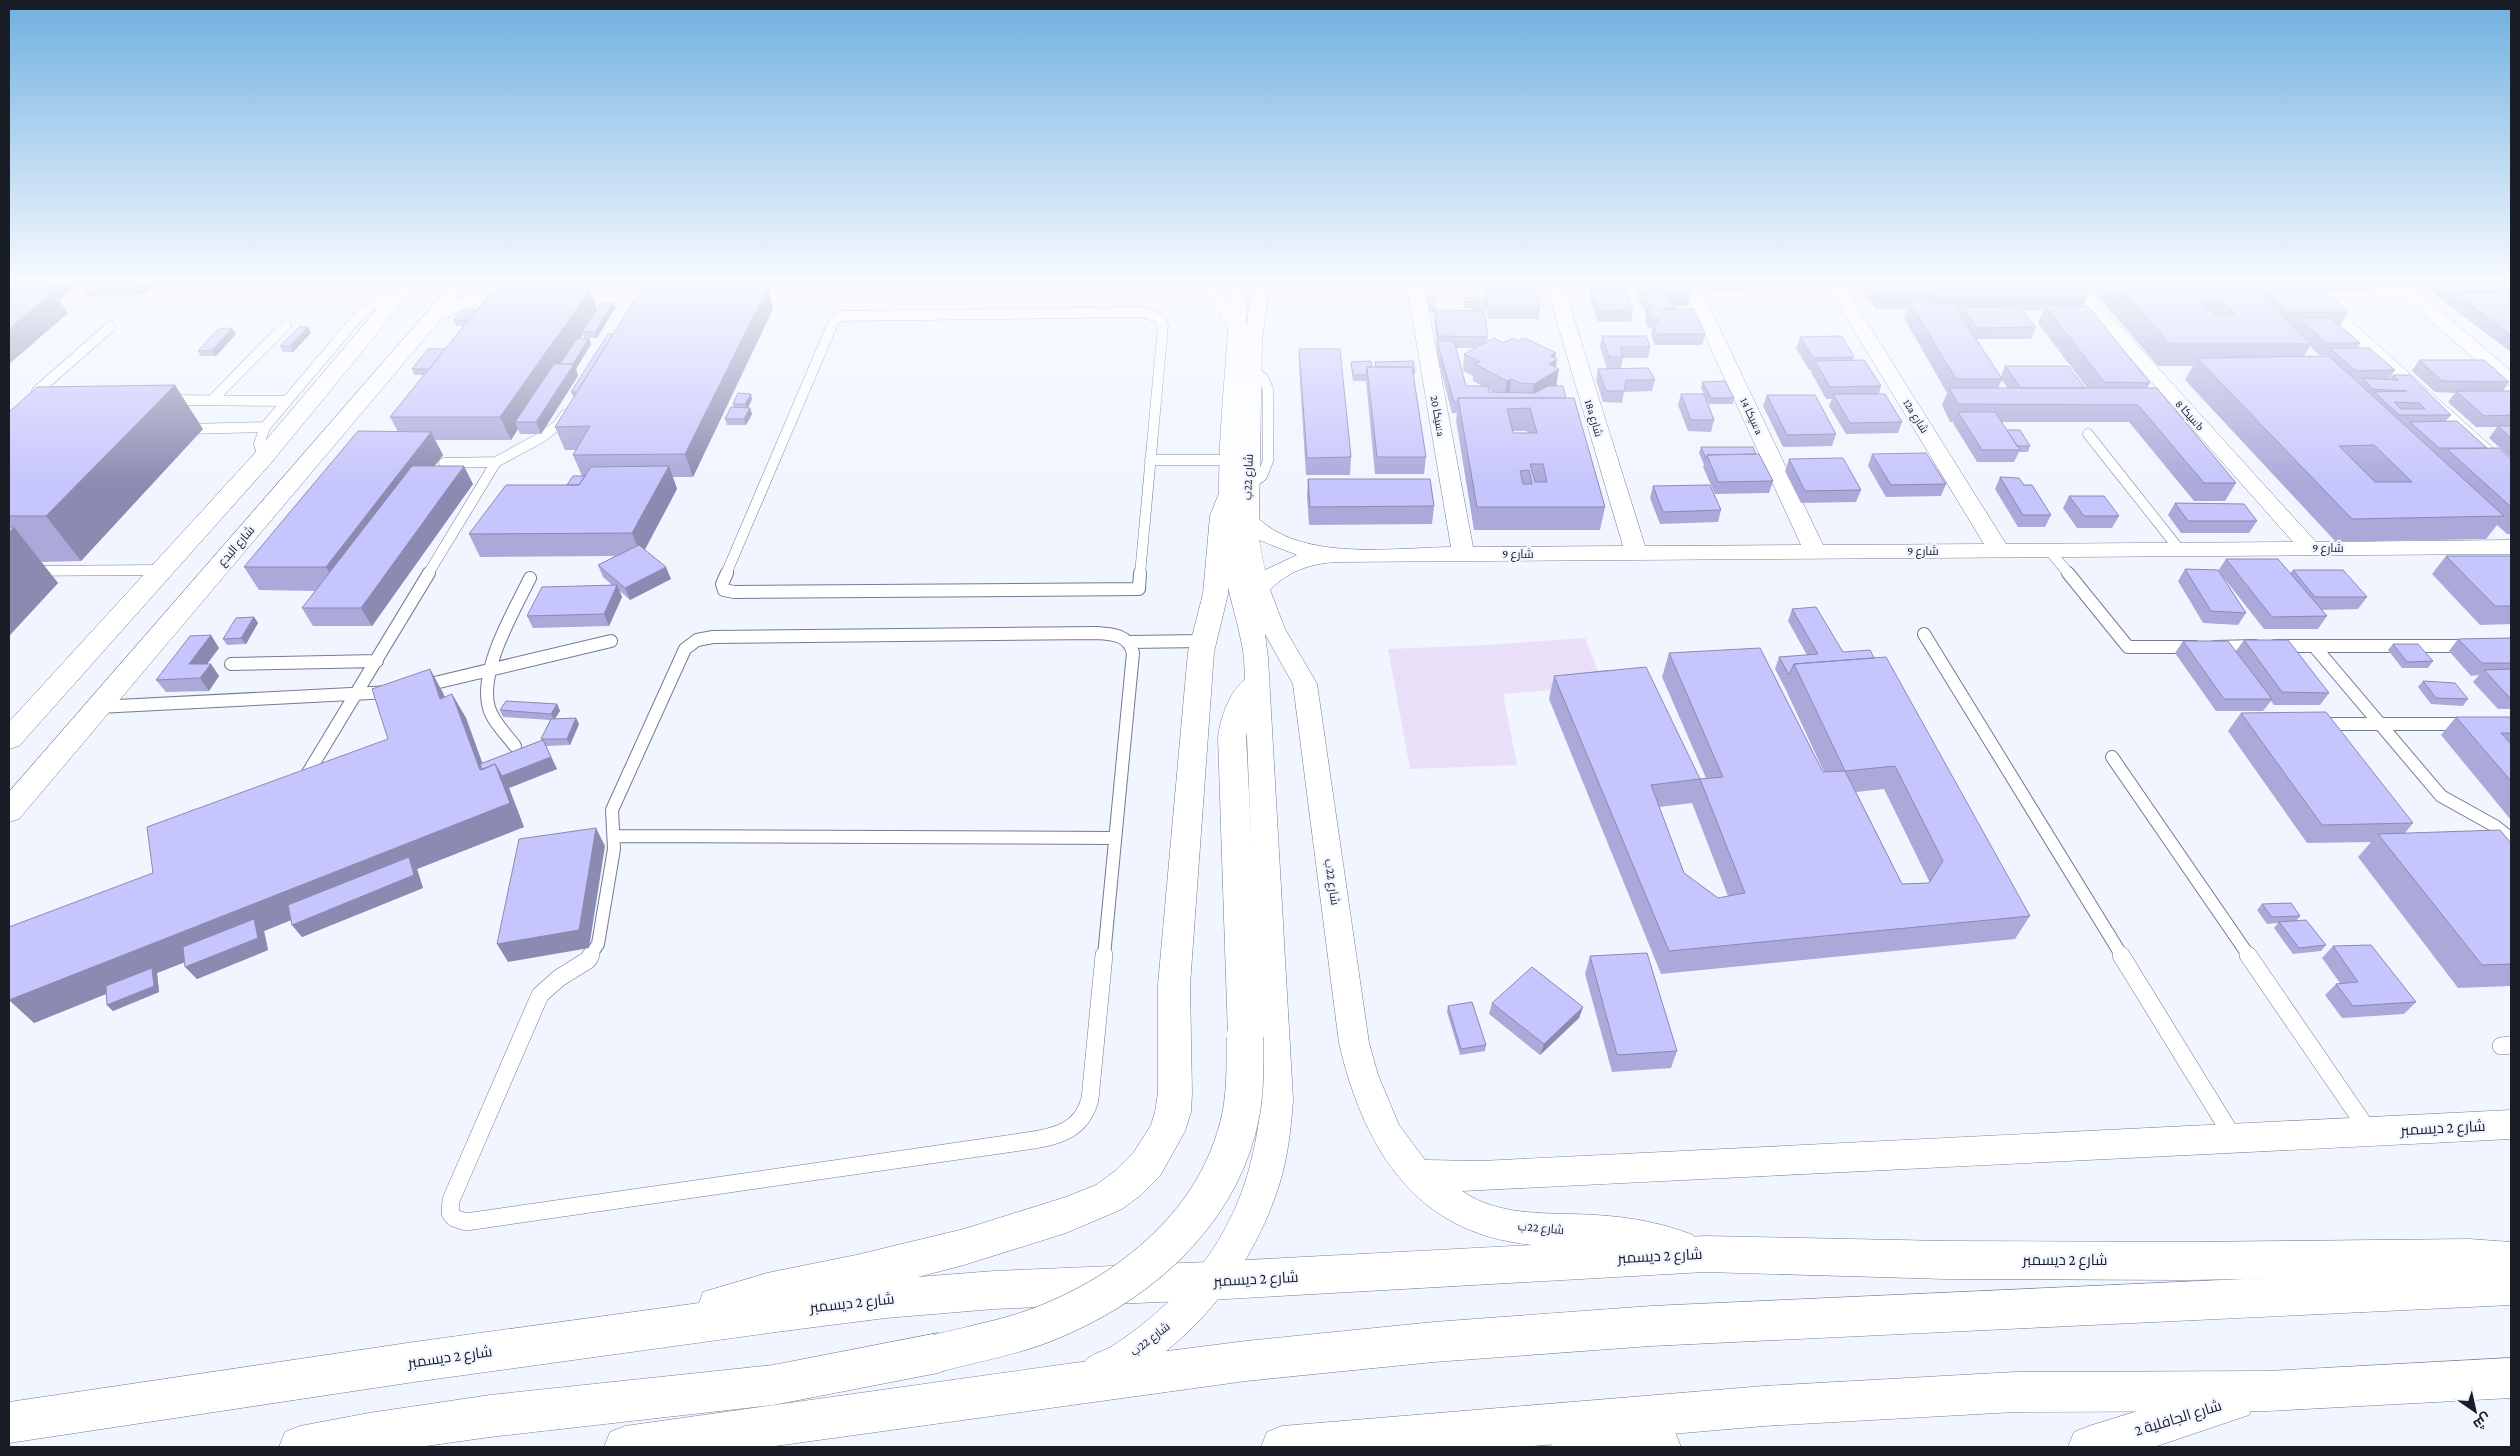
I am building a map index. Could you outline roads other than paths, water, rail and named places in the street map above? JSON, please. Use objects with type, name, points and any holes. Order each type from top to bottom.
[{"type":"main road","points":[[9,739],[263,458],[354,349]]},
{"type":"main road","name":"شارع البدع","points":[[9,810],[405,349]]},
{"type":"main road","points":[[664,1328],[699,1312],[758,1294],[928,1256],[1089,1208],[1109,1197],[1128,1183],[1147,1164],[1167,1131],[1176,1093],[1173,1030],[1175,976],[1202,641],[1217,584],[1219,520],[1238,489]]},
{"type":"main road","points":[[300,1447],[369,1434],[490,1416],[774,1385],[938,1353],[1054,1320],[1088,1304],[1121,1285],[1151,1262],[1177,1237],[1217,1182],[1231,1153],[1246,1094],[1247,1065],[1244,1038],[1232,737],[1238,708],[1256,682]]},
{"type":"main road","name":"شارع 2 ديسمبر","points":[[9,1423],[404,1363],[896,1298],[1092,1285],[1208,1281],[1706,1254],[1956,1260],[2187,1261],[2469,1257],[2511,1260]]},
{"type":"main road","points":[[625,1447],[1081,1382],[1246,1361],[1434,1342],[1651,1326],[2511,1286]]},
{"type":"main road","points":[[1282,1447],[1764,1406],[2015,1392],[2268,1391],[2511,1378]]},
{"type":"main road","name":"شارع الجافلية 2","points":[[2089,1447],[2268,1391]]},
{"type":"main road","points":[[1522,1428],[1660,1447]]},
{"type":"street","name":"شارع 22ب","points":[[1236,349],[1231,460],[1247,519],[1251,559],[1259,588],[1275,632],[1298,668],[1305,684],[1360,1074],[1370,1104],[1385,1134],[1399,1156],[1416,1175],[1437,1193],[1461,1208],[1487,1219],[1514,1227],[1615,1234],[1673,1244],[1706,1254]]},
{"type":"street","name":"شارع 22ب","points":[[1081,1382],[1118,1362],[1165,1329],[1188,1306],[1208,1281],[1230,1252],[1250,1215],[1262,1184],[1275,1130],[1277,1100],[1256,682],[1252,634],[1235,566],[1238,489],[1252,370],[1253,349]]},
{"type":"street","name":"سيكا 20a","points":[[1427,349],[1463,554]]},
{"type":"street","name":"18a شارع","points":[[1572,349],[1636,553]]},
{"type":"street","name":"سيكا 14a","points":[[1720,349],[1815,552]]},
{"type":"street","name":"12a شارع","points":[[1874,349],[2000,550]]},
{"type":"street","name":"سيكا 8b","points":[[2131,349],[2310,548]]},
{"type":"street","points":[[2371,349],[2511,475]]},
{"type":"street","points":[[2474,349],[2511,380]]},
{"type":"street","name":"شارع 9","points":[[1247,519],[1268,537],[1283,544],[1308,551],[1335,555]]},
{"type":"street","name":"شارع 9","points":[[1259,588],[1274,573],[1290,564],[1308,558],[1335,555],[2511,547]]},
{"type":"street","points":[[9,724],[36,709]]},
{"type":"street","name":"شارع 2 ديسمبر","points":[[1416,1175],[1481,1176],[2511,1125]]},
{"type":"lane","points":[[48,400],[37,398],[37,391],[85,349]]},
{"type":"lane","points":[[212,400],[262,349]]},
{"type":"lane","points":[[263,458],[259,444],[265,427],[331,349]]},
{"type":"lane","points":[[822,349],[722,584],[724,590],[734,592],[1139,589],[1161,349]]},
{"type":"lane","points":[[154,400],[287,401]]},
{"type":"lane","points":[[297,791],[496,462],[514,450],[547,435],[561,422],[571,406]]},
{"type":"lane","points":[[179,429],[265,427]]},
{"type":"lane","points":[[2088,434],[2179,549]]},
{"type":"lane","points":[[1150,460],[1231,460]]},
{"type":"lane","points":[[444,463],[496,462]]},
{"type":"lane","points":[[2050,550],[2128,647],[2482,646]]},
{"type":"lane","points":[[9,571],[162,570]]},
{"type":"lane","points":[[515,746],[497,723],[488,707],[486,689],[489,670],[530,578]]},
{"type":"lane","points":[[1130,642],[1133,652],[1090,1099],[1087,1111],[1080,1122],[1069,1131],[1055,1136],[466,1222],[457,1221],[451,1216],[449,1209],[451,1200],[540,995],[559,978],[588,960],[598,944],[614,836],[612,810],[685,649],[697,640],[713,637],[1097,633],[1119,636],[1130,642],[1202,641]]},
{"type":"lane","points":[[1924,634],[2234,1139]]},
{"type":"lane","points":[[98,707],[356,695],[404,690],[611,641]]},
{"type":"lane","points":[[2314,646],[2441,796],[2462,809],[2488,820],[2511,839]]},
{"type":"lane","points":[[231,664],[376,661]]},
{"type":"lane","points":[[2304,724],[2483,724]]},
{"type":"lane","points":[[2112,757],[2369,1132]]},
{"type":"lane","points":[[614,836],[1115,838]]}]
